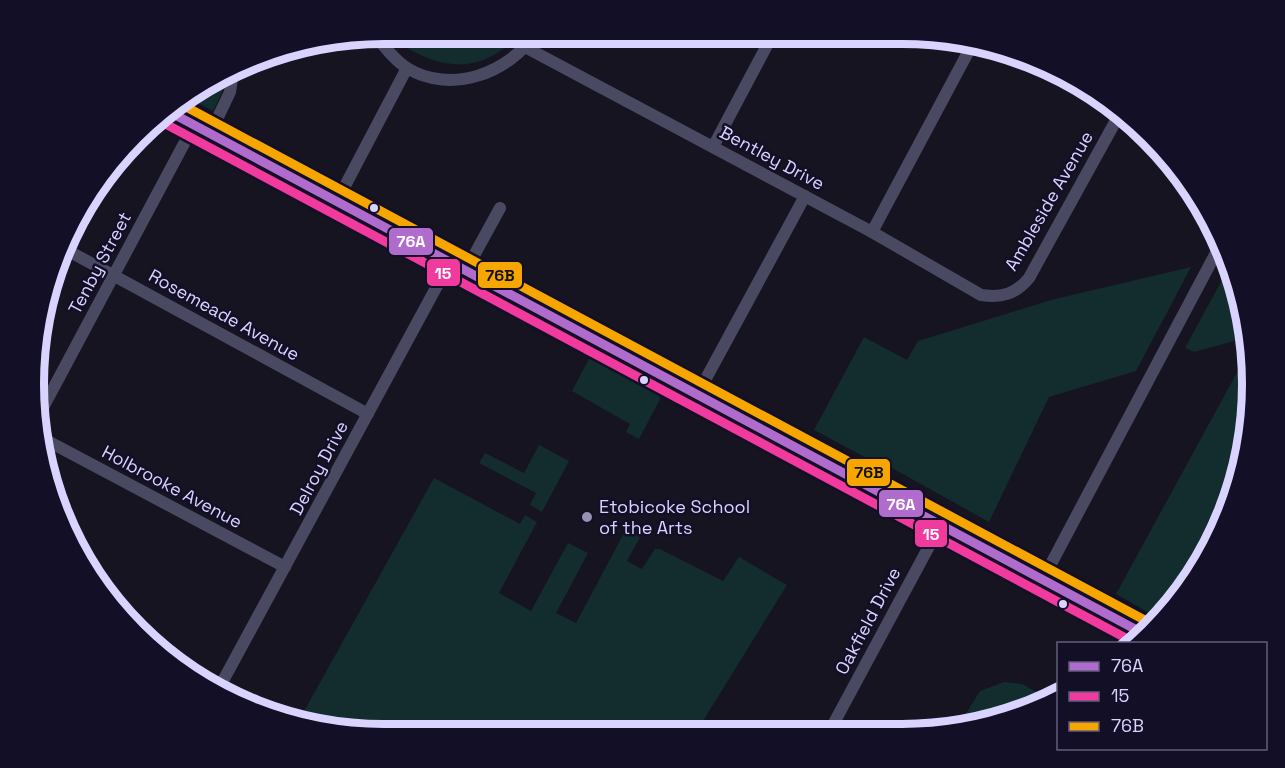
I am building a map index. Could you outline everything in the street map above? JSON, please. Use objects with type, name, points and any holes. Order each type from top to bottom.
[{"type":"main road","points":[[176,115],[1137,630]]},
{"type":"street","points":[[384,44],[407,68],[432,76],[466,78],[500,67],[527,44]]},
{"type":"street","points":[[713,147],[768,44]]},
{"type":"street","name":"Bentley Drive","points":[[525,47],[872,232],[981,295],[1002,296]]},
{"type":"street","points":[[872,232],[969,51]]},
{"type":"street","points":[[337,201],[407,68]]},
{"type":"street","points":[[210,134],[230,92],[231,80]]},
{"type":"street","name":"Ambleside Avenue","points":[[1002,296],[1018,289],[1034,272],[1116,120]]},
{"type":"street","name":"Tenby Street","points":[[44,407],[194,125]]},
{"type":"street","points":[[697,395],[804,196]]},
{"type":"street","points":[[466,270],[500,208]]},
{"type":"street","name":"Rosemeade Avenue","points":[[70,252],[368,414]]},
{"type":"street","points":[[1042,579],[1216,253]]},
{"type":"street","name":"Delroy Drive","points":[[222,683],[450,262]]},
{"type":"street","name":"Holbrooke Avenue","points":[[48,441],[285,567]]},
{"type":"street","name":"Oakfield Drive","points":[[833,724],[940,526]]},
{"type":"green space","points":[[401,44],[508,44],[491,57],[461,64],[446,63],[415,52]]},
{"type":"green space","points":[[225,83],[223,90],[213,111],[195,101]]},
{"type":"green space","points":[[1191,267],[1136,371],[1049,397],[989,522],[892,468],[876,463],[814,430],[864,337],[907,360],[918,341],[1051,300]]},
{"type":"green space","points":[[1224,277],[1239,340],[1194,352],[1185,348]]},
{"type":"green space","points":[[591,355],[659,391],[660,399],[639,439],[626,432],[630,424],[572,391]]},
{"type":"green space","points":[[1241,365],[1239,428],[1230,472],[1216,514],[1196,554],[1152,614],[1116,594]]},
{"type":"green space","points":[[539,445],[569,461],[542,512],[530,505],[536,493],[479,463],[485,453],[524,473]]},
{"type":"green space","points":[[434,478],[520,524],[525,515],[537,522],[499,593],[531,611],[568,543],[588,553],[556,613],[576,623],[631,520],[644,530],[627,561],[642,569],[655,549],[660,549],[723,581],[739,557],[787,585],[701,724],[362,724],[302,714]]},
{"type":"green space","points":[[1004,682],[1022,684],[1041,694],[989,713],[963,719],[980,691]]},
{"type":"transit line","name":"76B","points":[[187,107],[1146,621]]},
{"type":"transit line","name":"76A","points":[[176,115],[1137,630]]},
{"type":"transit line","name":"15","points":[[165,124],[1127,639]]},
{"type":"place","name":"Etobicoke School of the Arts","points":[[587,517]]}]
